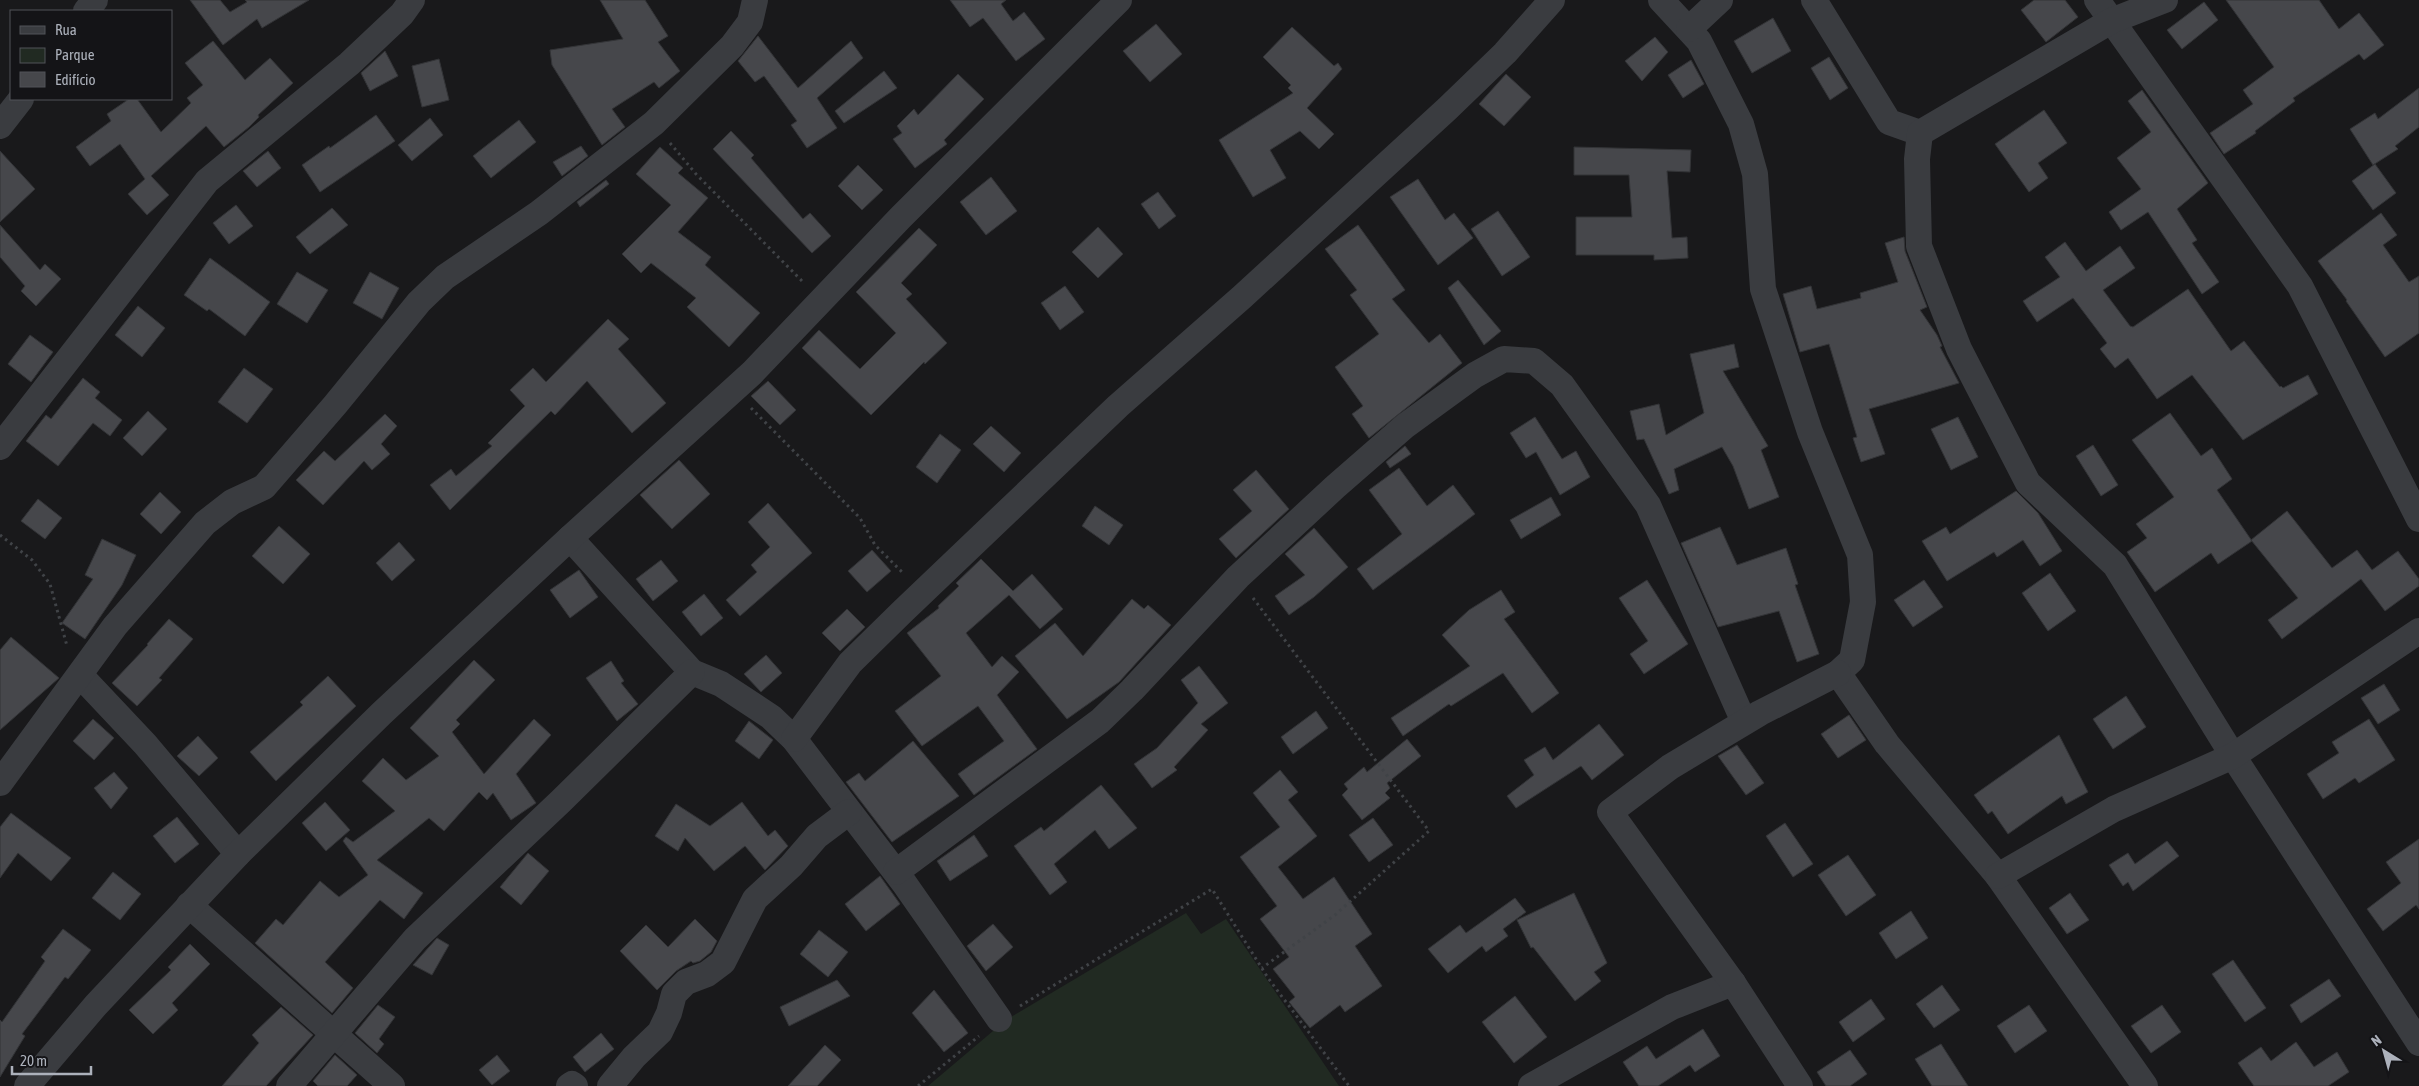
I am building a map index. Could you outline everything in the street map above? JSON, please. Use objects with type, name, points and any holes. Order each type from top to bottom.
[{"type":"street","points":[[87,10],[95,0]]},
{"type":"street","points":[[0,447],[208,181],[349,64],[402,14],[412,0]]},
{"type":"street","points":[[0,783],[110,632],[205,523],[232,502],[264,487],[335,405],[419,302],[445,277],[539,212],[654,124],[732,46],[750,22],[755,0]]},
{"type":"street","points":[[27,1086],[96,1005],[238,854],[382,713],[733,390],[901,217],[1119,0]]},
{"type":"street","points":[[794,739],[850,663],[1118,406],[1242,297],[1447,109],[1505,53],[1552,0]]},
{"type":"street","points":[[1661,0],[1699,41],[1721,81],[1741,124],[1755,174],[1763,289],[1810,432],[1860,555],[1863,602],[1852,660],[1838,673],[1744,722],[1670,767],[1610,812],[1733,983],[1800,1086]]},
{"type":"street","points":[[1689,29],[1720,0]]},
{"type":"street","points":[[1814,0],[1888,122],[1920,133]]},
{"type":"street","points":[[2165,0],[2104,11],[1920,133],[1917,159],[1920,246],[1959,349],[2028,483],[2115,565],[2233,756],[2419,1043]]},
{"type":"street","points":[[2104,11],[2300,286],[2419,519]]},
{"type":"street","points":[[0,126],[20,100]]},
{"type":"street","points":[[896,872],[1100,721],[1132,690],[1238,577],[1334,487],[1405,426],[1474,375],[1504,359],[1534,362],[1562,385],[1648,505],[1744,722]]},
{"type":"street","points":[[570,538],[692,672],[721,684],[771,717],[794,739],[896,872],[999,1019]]},
{"type":"street","points":[[1998,876],[2114,809],[2233,756],[2419,631]]},
{"type":"street","points":[[289,1086],[415,939],[562,801],[692,672]]},
{"type":"street","points":[[1838,673],[1887,744],[1998,876],[2145,1086]]},
{"type":"street","points":[[80,675],[145,744],[238,854]]},
{"type":"street","points":[[610,1086],[634,1057],[660,1032],[669,1013],[674,994],[686,982],[707,974],[723,962],[755,899],[791,866],[817,836],[849,812]]},
{"type":"street","points":[[189,906],[392,1086]]},
{"type":"street","points":[[1531,1086],[1672,1007],[1733,983]]},
{"type":"street","points":[[569,1086],[572,1084],[575,1086]]},
{"type":"path","points":[[654,124],[696,174],[822,300]]},
{"type":"path","points":[[733,390],[860,518],[875,545],[922,593]]},
{"type":"path","points":[[0,536],[32,560],[50,584],[71,659],[80,675]]},
{"type":"path","points":[[1238,577],[1429,832],[1335,914],[1262,968]]},
{"type":"path","points":[[918,1086],[999,1019],[1212,889],[1262,968],[1349,1086]]},
{"type":"green space","points":[[1186,913],[1201,934],[1226,919],[1339,1086],[928,1086],[1006,1020]]},
{"type":"building","points":[[190,0],[220,0],[230,12],[247,2],[245,0],[309,0],[262,28],[257,19],[223,45]]},
{"type":"building","points":[[600,0],[645,0],[668,36],[658,42],[680,71],[659,88],[654,82],[612,109],[625,127],[602,145],[552,65],[550,50],[623,39]]},
{"type":"building","points":[[950,0],[1006,0],[1001,4],[1013,21],[1024,12],[1045,39],[1016,61],[983,18],[970,27]]},
{"type":"building","points":[[2034,0],[2065,0],[2078,17],[2046,42],[2021,10]]},
{"type":"building","points":[[2226,0],[2319,0],[2339,29],[2359,13],[2384,45],[2364,60],[2359,54],[2293,98],[2295,101],[2255,131],[2256,133],[2224,154],[2210,133],[2253,104],[2243,90],[2274,67]]},
{"type":"building","points":[[2204,2],[2218,20],[2182,49],[2167,30]]},
{"type":"building","points":[[1773,18],[1791,51],[1752,73],[1734,41]]},
{"type":"building","points":[[1156,24],[1182,54],[1150,82],[1123,51]]},
{"type":"building","points":[[1292,27],[1334,66],[1338,63],[1342,69],[1307,108],[1334,134],[1319,149],[1300,131],[1270,150],[1286,178],[1253,197],[1219,140],[1293,93],[1288,88],[1291,85],[1263,57]]},
{"type":"building","points":[[758,36],[798,88],[851,41],[863,58],[817,98],[837,128],[807,148],[791,125],[797,121],[764,76],[755,82],[738,61]]},
{"type":"building","points":[[1655,37],[1668,52],[1642,81],[1625,61]]},
{"type":"building","points":[[213,41],[245,80],[270,58],[293,83],[258,115],[259,117],[249,127],[224,147],[206,126],[151,176],[169,195],[147,215],[128,194],[145,179],[120,144],[90,166],[76,147],[111,121],[107,114],[128,100],[138,100],[161,132],[191,103],[187,98],[203,85],[185,63]]},
{"type":"building","points":[[385,51],[398,76],[370,91],[361,73]]},
{"type":"building","points":[[1829,57],[1848,88],[1830,100],[1811,68]]},
{"type":"building","points":[[439,59],[449,100],[422,107],[412,66]]},
{"type":"building","points":[[1691,60],[1704,84],[1683,98],[1668,75]]},
{"type":"building","points":[[884,71],[897,88],[844,123],[835,111]]},
{"type":"building","points":[[958,74],[984,99],[944,140],[947,144],[915,168],[893,139],[902,133],[897,126],[914,109],[918,115]]},
{"type":"building","points":[[1506,74],[1531,97],[1504,126],[1479,104]]},
{"type":"building","points":[[2419,88],[2419,127],[2395,146],[2398,149],[2373,165],[2350,129],[2375,113],[2378,119]]},
{"type":"building","points":[[2142,90],[2208,183],[2177,209],[2197,240],[2192,243],[2219,282],[2202,294],[2148,212],[2121,230],[2109,212],[2141,189],[2117,158],[2151,132],[2128,101]]},
{"type":"building","points":[[2044,110],[2067,143],[2038,163],[2048,178],[2029,192],[1995,144]]},
{"type":"building","points":[[376,115],[395,141],[320,192],[302,165],[329,146],[330,148]]},
{"type":"building","points":[[430,118],[443,135],[412,161],[398,145]]},
{"type":"building","points":[[519,120],[536,142],[491,178],[473,156]]},
{"type":"building","points":[[731,131],[754,155],[751,158],[803,219],[810,213],[831,236],[812,253],[713,149]]},
{"type":"building","points":[[581,146],[588,156],[562,176],[553,162]]},
{"type":"building","points":[[660,147],[683,168],[678,173],[708,198],[678,232],[711,257],[705,265],[760,313],[729,347],[687,307],[696,298],[651,263],[641,273],[622,254],[671,205],[636,174]]},
{"type":"building","points":[[1574,147],[1691,150],[1690,172],[1667,171],[1672,238],[1687,237],[1688,258],[1654,260],[1654,255],[1576,255],[1576,217],[1632,217],[1629,175],[1574,175]]},
{"type":"building","points":[[0,151],[35,189],[0,222]]},
{"type":"building","points":[[268,151],[281,168],[257,187],[243,171]]},
{"type":"building","points":[[2375,164],[2396,193],[2373,210],[2352,181]]},
{"type":"building","points":[[858,165],[883,190],[862,210],[838,186]]},
{"type":"building","points":[[991,177],[1017,211],[986,235],[960,202]]},
{"type":"building","points":[[1418,179],[1445,220],[1454,213],[1473,238],[1438,265],[1390,197]]},
{"type":"building","points":[[606,180],[609,184],[580,207],[577,202]]},
{"type":"building","points":[[1158,192],[1176,216],[1159,229],[1141,204]]},
{"type":"building","points":[[236,205],[253,226],[229,244],[213,223]]},
{"type":"building","points":[[332,208],[348,225],[310,254],[296,237]]},
{"type":"building","points":[[1498,211],[1530,257],[1502,276],[1471,229]]},
{"type":"building","points":[[2381,213],[2397,235],[2383,245],[2409,282],[2419,276],[2419,333],[2385,357],[2318,261]]},
{"type":"building","points":[[0,225],[40,270],[45,264],[61,279],[36,306],[21,291],[25,286],[0,257]]},
{"type":"building","points":[[1358,225],[1405,290],[1392,299],[1429,343],[1440,334],[1462,363],[1369,438],[1352,414],[1363,406],[1335,367],[1379,334],[1350,295],[1357,290],[1325,249]]},
{"type":"building","points":[[1098,227],[1123,254],[1098,278],[1072,252]]},
{"type":"building","points":[[919,228],[937,245],[901,283],[912,294],[906,299],[947,343],[925,364],[924,362],[871,415],[802,348],[819,330],[860,369],[896,333],[856,292]]},
{"type":"building","points":[[1904,237],[1905,251],[1927,307],[1920,310],[1937,335],[1942,346],[1940,347],[1959,383],[1869,409],[1885,454],[1861,462],[1853,438],[1857,437],[1829,344],[1800,352],[1783,294],[1811,286],[1817,309],[1861,298],[1860,293],[1898,282],[1885,243]]},
{"type":"building","points":[[2065,242],[2086,271],[2120,246],[2135,268],[2103,290],[2130,326],[2133,327],[2188,289],[2231,351],[2244,341],[2280,387],[2283,388],[2308,375],[2318,394],[2243,440],[2192,375],[2157,399],[2128,358],[2115,368],[2100,349],[2107,343],[2073,298],[2037,322],[2023,301],[2060,277],[2045,257]]},
{"type":"building","points":[[210,258],[270,302],[245,336],[209,309],[207,311],[184,295]]},
{"type":"building","points":[[297,272],[328,290],[307,323],[277,304]]},
{"type":"building","points":[[370,272],[399,288],[382,319],[353,303]]},
{"type":"building","points":[[1458,280],[1501,331],[1484,345],[1448,288]]},
{"type":"building","points":[[1065,286],[1084,312],[1060,330],[1041,303]]},
{"type":"building","points":[[138,306],[165,328],[142,357],[115,335]]},
{"type":"building","points":[[608,319],[629,339],[618,349],[666,403],[632,433],[587,381],[555,415],[551,411],[450,510],[430,485],[451,469],[456,476],[492,446],[488,443],[525,406],[510,390],[533,368],[546,382]]},
{"type":"building","points":[[30,335],[53,352],[31,382],[8,364]]},
{"type":"building","points":[[1734,344],[1739,367],[1723,371],[1768,446],[1761,450],[1779,497],[1749,509],[1733,466],[1722,447],[1674,469],[1679,490],[1669,494],[1644,439],[1637,440],[1630,411],[1659,404],[1666,435],[1704,413],[1690,354]]},
{"type":"building","points":[[244,368],[273,389],[247,423],[218,402]]},
{"type":"building","points":[[83,378],[100,392],[95,398],[122,420],[110,436],[93,423],[58,466],[26,441],[46,415],[51,419]]},
{"type":"building","points":[[768,381],[796,410],[780,425],[751,396]]},
{"type":"building","points":[[148,411],[167,429],[142,456],[123,438]]},
{"type":"building","points":[[2170,413],[2201,456],[2212,448],[2232,479],[2217,490],[2252,541],[2218,564],[2211,553],[2155,592],[2127,552],[2147,538],[2136,524],[2174,497],[2132,440]]},
{"type":"building","points":[[385,414],[397,426],[381,444],[390,454],[372,470],[364,461],[323,505],[296,480],[324,451],[335,461]]},
{"type":"building","points":[[1535,417],[1562,459],[1576,451],[1590,477],[1560,495],[1536,452],[1526,458],[1510,433]]},
{"type":"building","points":[[1958,417],[1978,457],[1951,470],[1931,429]]},
{"type":"building","points":[[991,426],[1021,453],[1004,472],[973,444]]},
{"type":"building","points":[[940,434],[961,450],[937,483],[916,467]]},
{"type":"building","points":[[2093,445],[2118,485],[2101,496],[2076,456]]},
{"type":"building","points":[[1405,446],[1411,454],[1390,468],[1386,462]]},
{"type":"building","points":[[679,460],[710,494],[672,529],[640,495]]},
{"type":"building","points":[[1399,468],[1427,506],[1453,485],[1475,514],[1373,590],[1357,569],[1402,534],[1369,490]]},
{"type":"building","points":[[1256,470],[1289,509],[1236,558],[1219,539],[1252,511],[1233,490]]},
{"type":"building","points":[[2016,491],[2038,513],[2062,551],[2040,566],[2023,540],[1997,557],[1994,552],[1947,581],[1922,541],[1946,527],[1950,534]]},
{"type":"building","points":[[160,492],[181,512],[161,534],[140,514]]},
{"type":"building","points":[[1551,497],[1561,515],[1521,539],[1510,520]]},
{"type":"building","points":[[38,499],[62,518],[45,539],[21,521]]},
{"type":"building","points":[[768,503],[812,553],[740,616],[726,600],[757,572],[751,565],[770,547],[748,522]]},
{"type":"building","points":[[1095,506],[1123,525],[1109,545],[1082,526]]},
{"type":"building","points":[[2287,511],[2332,568],[2357,550],[2372,570],[2398,551],[2419,579],[2419,586],[2385,611],[2361,579],[2282,639],[2268,620],[2298,598],[2251,540]]},
{"type":"building","points":[[279,526],[310,554],[283,584],[252,556]]},
{"type":"building","points":[[1720,527],[1737,565],[1786,548],[1798,584],[1795,585],[1819,654],[1797,662],[1779,611],[1718,627],[1681,543]]},
{"type":"building","points":[[1314,528],[1348,567],[1314,597],[1289,615],[1275,596],[1305,575],[1285,554]]},
{"type":"building","points":[[102,539],[136,555],[122,585],[85,639],[62,623],[93,579],[85,575]]},
{"type":"building","points":[[399,542],[415,560],[392,581],[376,563]]},
{"type":"building","points":[[872,550],[891,571],[867,592],[848,571]]},
{"type":"building","points":[[981,559],[1013,591],[1032,574],[1063,609],[1040,629],[1009,595],[966,633],[992,667],[1002,656],[1019,672],[997,695],[1037,749],[974,795],[958,774],[1004,741],[978,706],[922,746],[895,711],[941,676],[907,633],[939,608],[938,606],[959,586],[956,583]]},
{"type":"building","points":[[661,560],[678,581],[653,601],[636,579]]},
{"type":"building","points":[[579,570],[598,597],[570,618],[550,590]]},
{"type":"building","points":[[2050,573],[2076,611],[2048,631],[2022,593]]},
{"type":"building","points":[[1647,580],[1688,644],[1644,674],[1630,654],[1648,641],[1619,598]]},
{"type":"building","points":[[1924,580],[1943,607],[1913,627],[1894,600]]},
{"type":"building","points":[[1501,590],[1515,612],[1504,619],[1559,693],[1532,713],[1503,673],[1451,706],[1449,704],[1403,736],[1391,718],[1470,666],[1442,635],[1469,610]]},
{"type":"building","points":[[704,594],[723,618],[701,636],[682,612]]},
{"type":"building","points":[[1132,599],[1144,609],[1148,605],[1171,625],[1119,682],[1067,719],[1015,656],[1055,623],[1083,656]]},
{"type":"building","points":[[847,609],[865,627],[840,651],[822,633]]},
{"type":"building","points":[[169,619],[193,639],[159,678],[162,680],[137,706],[112,683],[148,645]]},
{"type":"building","points":[[11,637],[59,678],[0,730],[0,650]]},
{"type":"building","points":[[766,655],[782,673],[761,692],[744,674]]},
{"type":"building","points":[[474,660],[495,680],[456,720],[460,724],[452,732],[484,774],[534,719],[551,735],[516,774],[536,803],[511,820],[493,793],[487,800],[479,792],[444,831],[429,818],[377,860],[423,893],[404,919],[380,900],[325,962],[353,988],[332,1013],[255,943],[276,919],[283,925],[320,881],[339,897],[368,875],[343,841],[346,837],[353,842],[395,811],[362,781],[383,758],[406,780],[439,756],[410,728]]},
{"type":"building","points":[[611,661],[624,681],[621,683],[638,704],[617,721],[586,678]]},
{"type":"building","points":[[1199,666],[1228,703],[1201,724],[1208,730],[1174,767],[1177,770],[1152,788],[1134,764],[1157,748],[1198,703],[1181,680]]},
{"type":"building","points":[[328,676],[356,706],[276,781],[250,752],[303,705],[300,702]]},
{"type":"building","points":[[2384,684],[2400,710],[2378,724],[2361,698]]},
{"type":"building","points":[[2126,696],[2146,727],[2113,749],[2093,719]]},
{"type":"building","points":[[1316,711],[1328,728],[1293,754],[1281,737]]},
{"type":"building","points":[[1849,715],[1866,740],[1838,758],[1821,734]]},
{"type":"building","points":[[93,719],[114,738],[94,760],[73,741]]},
{"type":"building","points":[[2369,719],[2395,760],[2359,783],[2355,778],[2323,799],[2307,774],[2339,753],[2332,742]]},
{"type":"building","points":[[749,721],[773,740],[759,759],[735,741]]},
{"type":"building","points":[[1599,724],[1624,755],[1592,780],[1581,766],[1516,808],[1507,796],[1534,775],[1524,760],[1545,747],[1553,760]]},
{"type":"building","points":[[2059,735],[2088,792],[2066,804],[2062,796],[2008,834],[1992,811],[1988,814],[1974,795]]},
{"type":"building","points":[[198,736],[218,758],[199,776],[177,756]]},
{"type":"building","points":[[1407,739],[1421,756],[1387,783],[1390,788],[1385,793],[1390,798],[1362,820],[1342,795],[1348,789],[1344,784],[1364,767],[1367,772]]},
{"type":"building","points":[[913,741],[959,796],[892,842],[846,782],[859,773],[865,781]]},
{"type":"building","points":[[1737,745],[1764,783],[1746,795],[1718,756]]},
{"type":"building","points":[[1280,770],[1298,792],[1288,800],[1317,836],[1278,867],[1303,899],[1334,877],[1372,934],[1355,946],[1382,986],[1345,1012],[1340,1005],[1310,1028],[1289,1002],[1295,997],[1273,969],[1289,957],[1260,919],[1277,906],[1240,857],[1280,827],[1253,793]]},
{"type":"building","points":[[114,772],[128,788],[111,809],[94,788]]},
{"type":"building","points":[[1101,785],[1137,828],[1109,849],[1095,830],[1054,864],[1067,882],[1050,895],[1014,846],[1041,827],[1044,831]]},
{"type":"building","points":[[325,802],[350,830],[326,851],[302,823]]},
{"type":"building","points":[[742,802],[768,836],[775,830],[788,846],[765,870],[745,846],[714,871],[685,838],[678,851],[655,836],[676,804],[710,826]]},
{"type":"building","points":[[11,813],[71,858],[51,881],[18,853],[0,878],[0,827]]},
{"type":"building","points":[[177,817],[199,844],[175,863],[153,836]]},
{"type":"building","points":[[1373,818],[1393,845],[1369,862],[1349,835]]},
{"type":"building","points":[[1785,823],[1813,864],[1793,877],[1766,836]]},
{"type":"building","points":[[974,835],[988,856],[950,881],[937,861]]},
{"type":"building","points":[[2419,839],[2419,909],[2416,905],[2383,931],[2367,909],[2401,883],[2386,862]]},
{"type":"building","points":[[2167,841],[2179,856],[2133,891],[2128,882],[2123,886],[2109,865],[2128,853],[2135,864]]},
{"type":"building","points":[[528,853],[549,871],[521,905],[500,887]]},
{"type":"building","points":[[1848,855],[1876,895],[1846,916],[1818,875]]},
{"type":"building","points":[[113,872],[141,894],[120,920],[92,898]]},
{"type":"building","points":[[880,876],[900,904],[866,931],[845,904]]},
{"type":"building","points":[[1574,893],[1607,963],[1594,972],[1601,981],[1575,1001],[1533,947],[1531,948],[1517,920]]},
{"type":"building","points":[[2070,893],[2089,920],[2067,934],[2049,908]]},
{"type":"building","points":[[1515,898],[1526,912],[1503,929],[1508,936],[1486,952],[1482,946],[1448,973],[1428,949],[1460,925],[1466,933]]},
{"type":"building","points":[[1911,911],[1928,938],[1896,959],[1879,933]]},
{"type":"building","points":[[695,919],[717,941],[711,952],[700,961],[693,963],[691,961],[676,971],[657,990],[620,951],[646,925],[668,947]]},
{"type":"building","points":[[993,924],[1013,947],[986,971],[967,946]]},
{"type":"building","points":[[63,929],[91,950],[68,979],[65,977],[22,1034],[25,1036],[0,1077],[0,1020],[2,1022],[45,961],[41,957]]},
{"type":"building","points":[[819,930],[848,952],[828,977],[800,954]]},
{"type":"building","points":[[437,938],[449,945],[432,975],[413,965]]},
{"type":"building","points":[[190,944],[210,964],[172,1003],[178,1010],[153,1034],[129,1010],[171,970],[168,967]]},
{"type":"building","points":[[2233,960],[2266,1008],[2245,1022],[2212,974]]},
{"type":"building","points":[[2329,979],[2341,996],[2301,1023],[2290,1005]]},
{"type":"building","points":[[837,980],[850,996],[789,1026],[780,1007]]},
{"type":"building","points":[[1942,985],[1960,1010],[1934,1028],[1916,1004]]},
{"type":"building","points":[[934,990],[968,1033],[944,1052],[912,1013]]},
{"type":"building","points":[[1515,996],[1547,1037],[1514,1063],[1482,1022]]},
{"type":"building","points":[[1871,999],[1885,1019],[1853,1042],[1839,1022]]},
{"type":"building","points":[[378,1005],[395,1017],[379,1039],[384,1044],[377,1053],[355,1033]]},
{"type":"building","points":[[2029,1005],[2047,1031],[2015,1053],[1997,1026]]},
{"type":"building","points":[[2162,1005],[2181,1032],[2151,1053],[2131,1026]]},
{"type":"building","points":[[281,1007],[313,1035],[266,1086],[222,1086],[259,1043],[252,1035]]},
{"type":"building","points":[[1703,1029],[1720,1056],[1695,1072],[1690,1065],[1658,1086],[1639,1086],[1623,1062],[1647,1046],[1656,1059]]},
{"type":"building","points":[[601,1033],[614,1049],[585,1072],[573,1057]]},
{"type":"building","points":[[2296,1042],[2314,1067],[2337,1052],[2349,1072],[2328,1086],[2254,1086],[2238,1063],[2261,1047],[2271,1061]]},
{"type":"building","points":[[1941,1044],[1968,1086],[1932,1086],[1915,1059]]},
{"type":"building","points":[[825,1045],[841,1060],[817,1086],[788,1086]]},
{"type":"building","points":[[1850,1050],[1867,1074],[1850,1086],[1826,1086],[1817,1072]]},
{"type":"building","points":[[335,1055],[357,1075],[347,1086],[318,1086],[313,1081]]},
{"type":"building","points":[[497,1055],[510,1071],[492,1085],[479,1070]]}]
